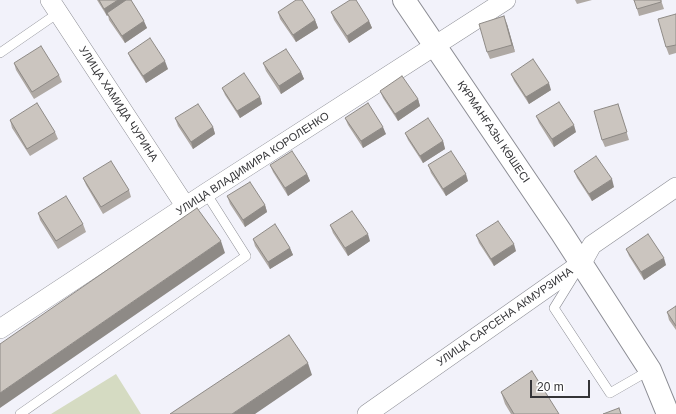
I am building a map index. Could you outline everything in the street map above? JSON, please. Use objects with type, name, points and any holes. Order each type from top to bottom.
[{"type":"street","name":"ҚҰРМАНҒАЗЫ КӨШЕСІ","points":[[404,0],[582,264],[650,370],[668,414]]},
{"type":"street","name":"УЛИЦА ВЛАДИМИРА КОРОЛЕНКО","points":[[0,329],[206,193],[506,0]]},
{"type":"street","name":"УЛИЦА ХАМИДА ЧУРИНА","points":[[54,6],[186,207]]},
{"type":"street","name":"УЛИЦА САРСЕНА АКМУРЗИНА","points":[[367,414],[582,264],[592,245],[676,187]]},
{"type":"lane","points":[[0,53],[54,6]]},
{"type":"lane","points":[[20,414],[246,256],[206,193]]},
{"type":"lane","points":[[582,264],[554,308],[610,393],[650,370]]},
{"type":"green space","points":[[116,374],[141,414],[51,414]]},
{"type":"building","points":[[99,0],[118,0],[104,9]]},
{"type":"building","points":[[126,0],[131,0],[144,21],[122,36],[107,13]]},
{"type":"building","points":[[296,0],[302,0],[315,20],[293,35],[278,12]]},
{"type":"building","points":[[350,0],[356,0],[369,21],[347,36],[331,12]]},
{"type":"building","points":[[634,0],[661,0],[661,2],[637,9]]},
{"type":"building","points":[[676,14],[676,45],[666,47],[658,19]]},
{"type":"building","points":[[504,16],[512,45],[487,52],[479,24]]},
{"type":"building","points":[[150,38],[165,61],[143,76],[128,53]]},
{"type":"building","points":[[41,46],[59,75],[32,92],[14,63]]},
{"type":"building","points":[[286,49],[301,72],[279,86],[263,63]]},
{"type":"building","points":[[533,59],[549,83],[526,97],[511,74]]},
{"type":"building","points":[[244,73],[260,97],[237,111],[222,88]]},
{"type":"building","points":[[402,76],[418,99],[395,114],[380,91]]},
{"type":"building","points":[[559,102],[574,125],[552,139],[536,116]]},
{"type":"building","points":[[37,103],[55,132],[27,149],[10,120]]},
{"type":"building","points":[[368,103],[383,127],[361,141],[345,118]]},
{"type":"building","points":[[198,104],[213,127],[191,142],[175,118]]},
{"type":"building","points":[[618,104],[627,132],[602,140],[594,111]]},
{"type":"building","points":[[428,118],[443,141],[420,156],[405,133]]},
{"type":"building","points":[[292,151],[307,174],[285,188],[270,165]]},
{"type":"building","points":[[451,151],[466,174],[443,189],[428,165]]},
{"type":"building","points":[[596,156],[612,179],[589,194],[574,171]]},
{"type":"building","points":[[111,161],[129,190],[101,207],[83,178]]},
{"type":"building","points":[[250,182],[265,205],[243,220],[227,196]]},
{"type":"building","points":[[66,196],[83,224],[56,241],[38,213]]},
{"type":"building","points":[[197,208],[221,241],[0,393],[0,344]]},
{"type":"building","points":[[352,211],[368,234],[345,248],[330,225]]},
{"type":"building","points":[[498,221],[514,244],[491,259],[476,235]]},
{"type":"building","points":[[275,224],[290,248],[268,262],[253,239]]},
{"type":"building","points":[[648,234],[664,258],[641,272],[626,249]]},
{"type":"building","points":[[676,306],[676,326],[667,312]]},
{"type":"building","points":[[289,335],[308,363],[232,414],[170,414]]},
{"type":"building","points":[[532,371],[559,414],[514,414],[501,392]]},
{"type":"building","points":[[619,408],[621,414],[603,414]]}]
